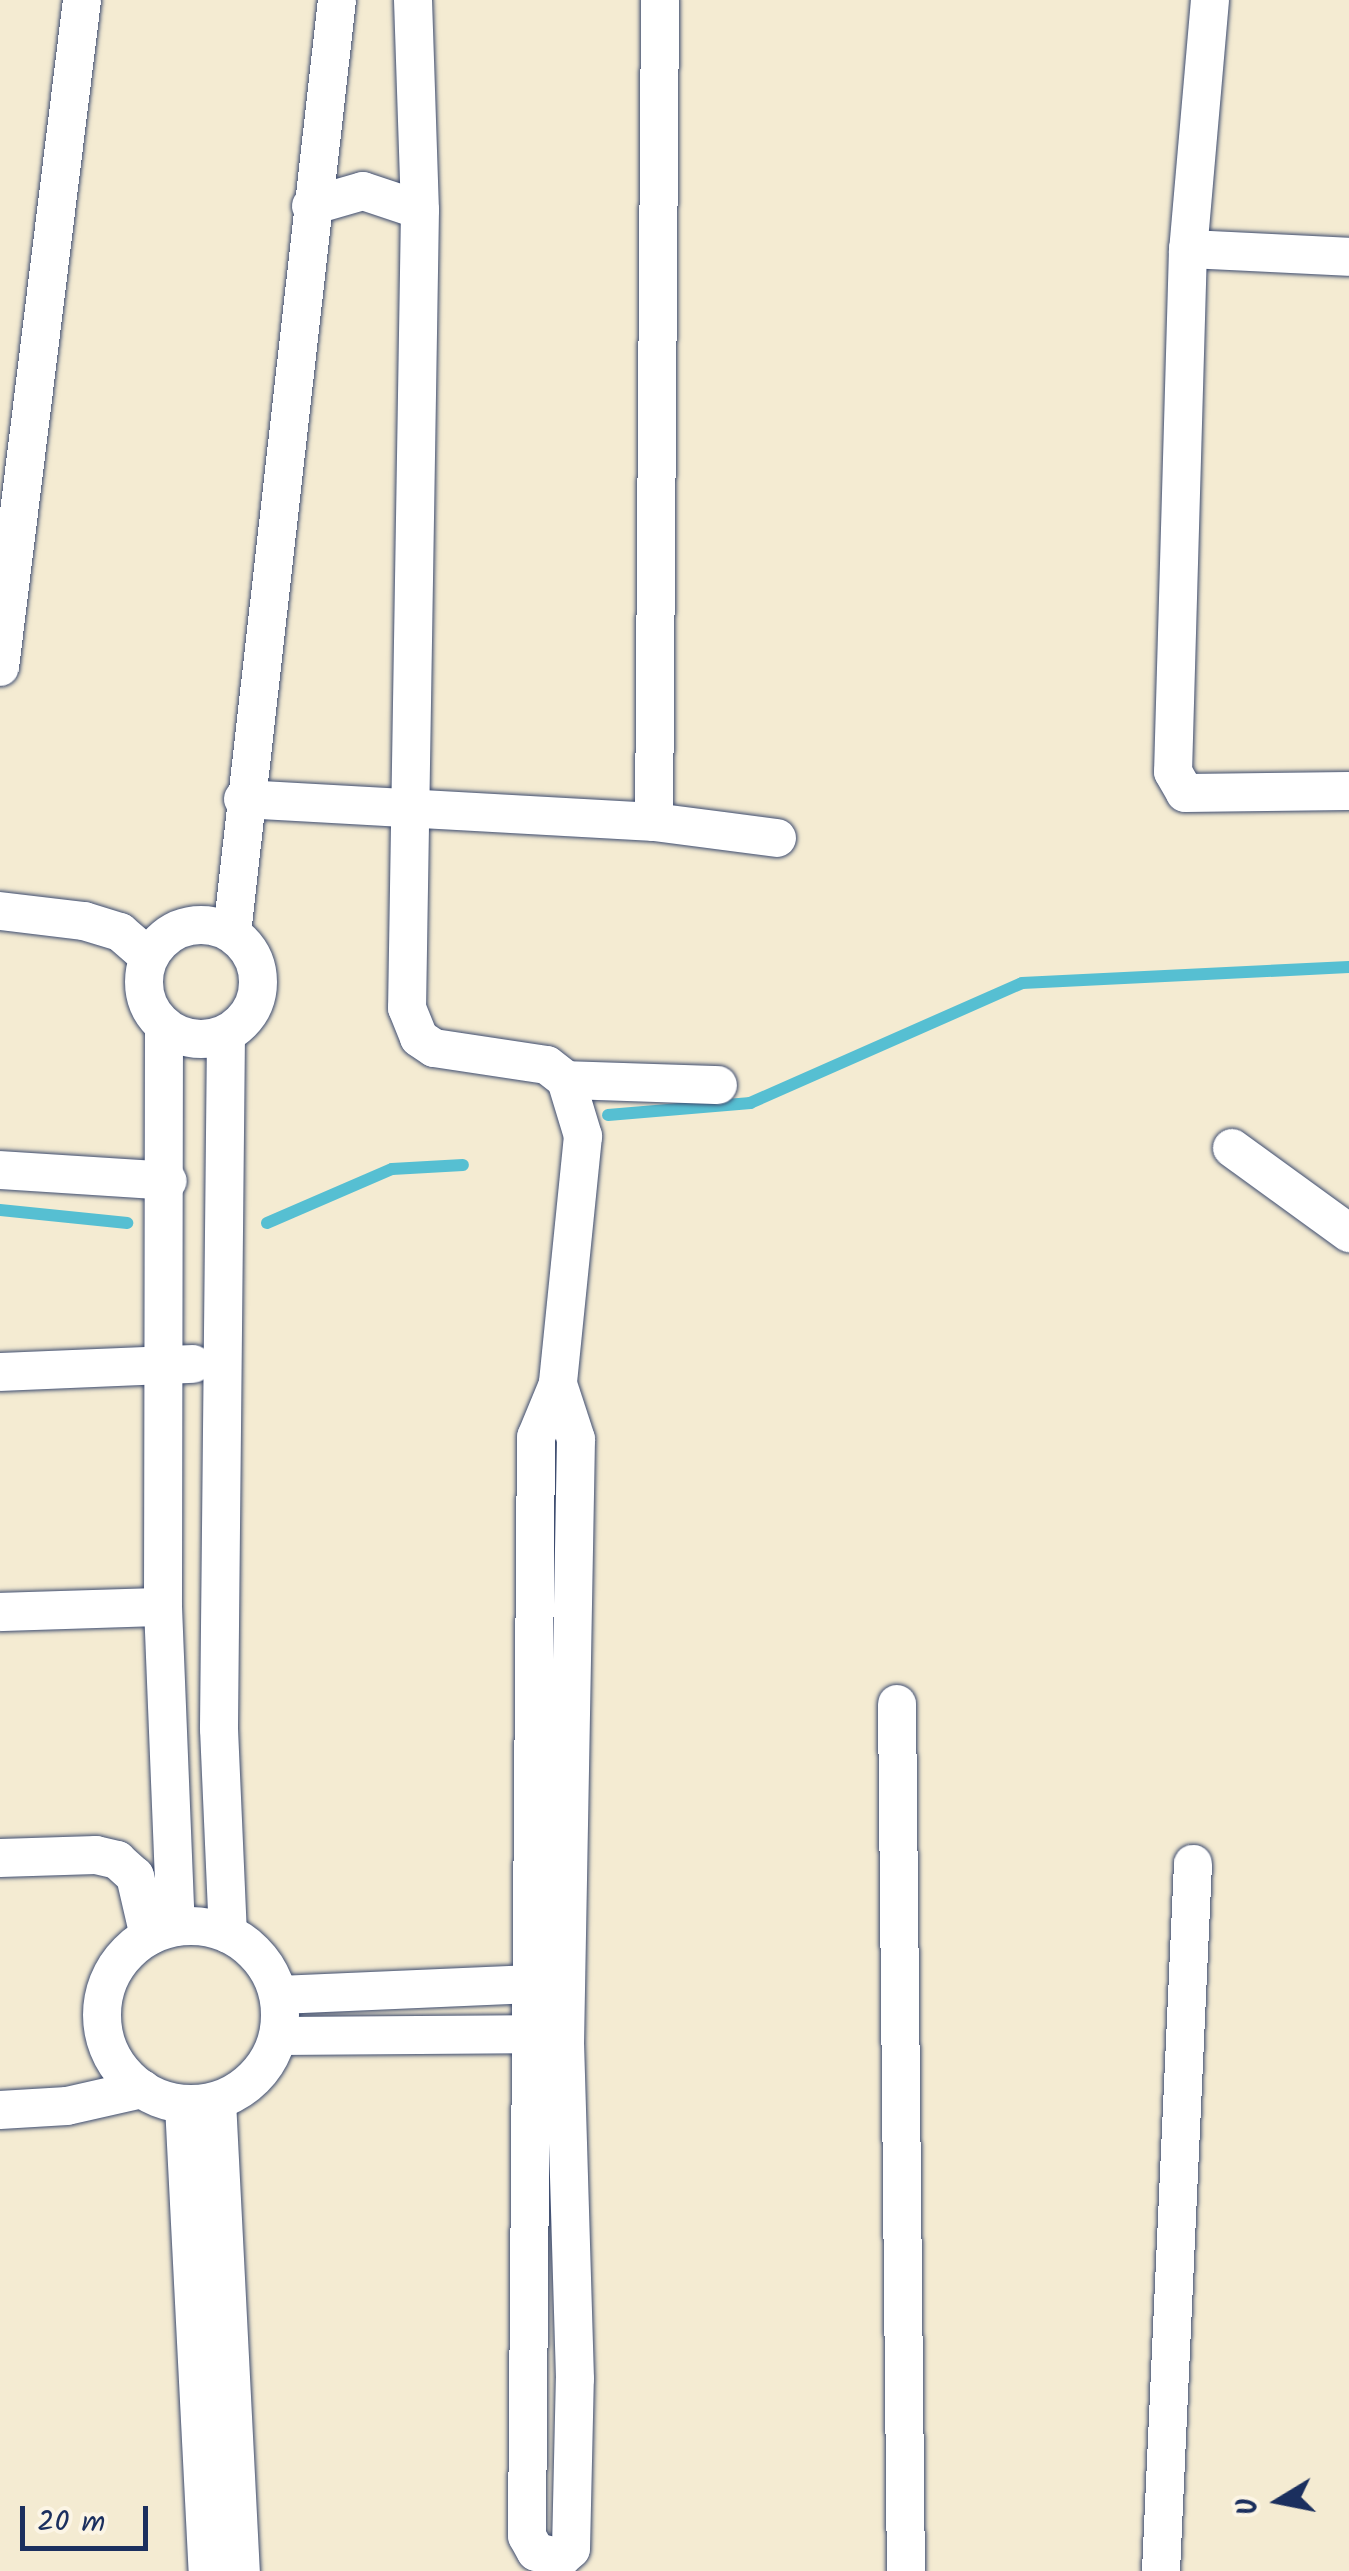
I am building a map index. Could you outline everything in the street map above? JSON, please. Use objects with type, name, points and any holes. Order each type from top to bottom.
[{"type":"street","points":[[0,667],[82,0]]},
{"type":"street","points":[[232,933],[243,799],[337,0]]},
{"type":"street","points":[[413,0],[420,210],[410,1024],[434,1048],[547,1065],[566,1080],[583,1136],[558,1384],[576,1439],[548,1983],[575,2378],[571,2549],[561,2558],[536,2552],[527,2536],[549,2035]]},
{"type":"street","points":[[654,822],[660,0]]},
{"type":"street","points":[[1210,0],[1188,249],[1176,781],[1185,793],[1349,791]]},
{"type":"street","points":[[311,206],[363,191],[420,210]]},
{"type":"street","points":[[1188,249],[1349,257]]},
{"type":"street","points":[[243,799],[654,822],[778,838]]},
{"type":"street","points":[[0,911],[84,921],[120,932],[150,957]]},
{"type":"street","points":[[162,1932],[168,1181],[164,1026],[144,993],[150,957],[161,941],[190,925],[232,933],[256,962],[259,981],[247,1016],[226,1034],[198,1040],[164,1026]]},
{"type":"street","points":[[226,1034],[219,1729],[228,1934]]},
{"type":"street","points":[[566,1080],[718,1085]]},
{"type":"street","points":[[1232,1148],[1349,1232]]},
{"type":"street","points":[[0,1170],[168,1181]]},
{"type":"street","points":[[0,1372],[220,1362]]},
{"type":"street","points":[[0,1612],[163,1607]]},
{"type":"street","points":[[897,1704],[906,2571]]},
{"type":"street","points":[[0,1858],[96,1855],[117,1860],[135,1876],[162,1932]]},
{"type":"street","points":[[1161,2571],[1193,1864]]},
{"type":"street","points":[[0,2110],[67,2106],[142,2090],[200,2103],[258,2074],[280,2036],[279,1995],[256,1952],[228,1934],[162,1932],[118,1964],[102,2004],[113,2059],[142,2090]]},
{"type":"street","points":[[279,1995],[548,1983]]},
{"type":"street","points":[[280,2036],[549,2035]]},
{"type":"street","points":[[200,2103],[208,2571]]},
{"type":"street","points":[[200,2103],[241,2571]]},
{"type":"waterway","points":[[608,1115],[750,1103],[1022,983],[1349,967]]},
{"type":"waterway","points":[[267,1223],[392,1169],[463,1165]]},
{"type":"waterway","points":[[0,1210],[127,1223]]}]
